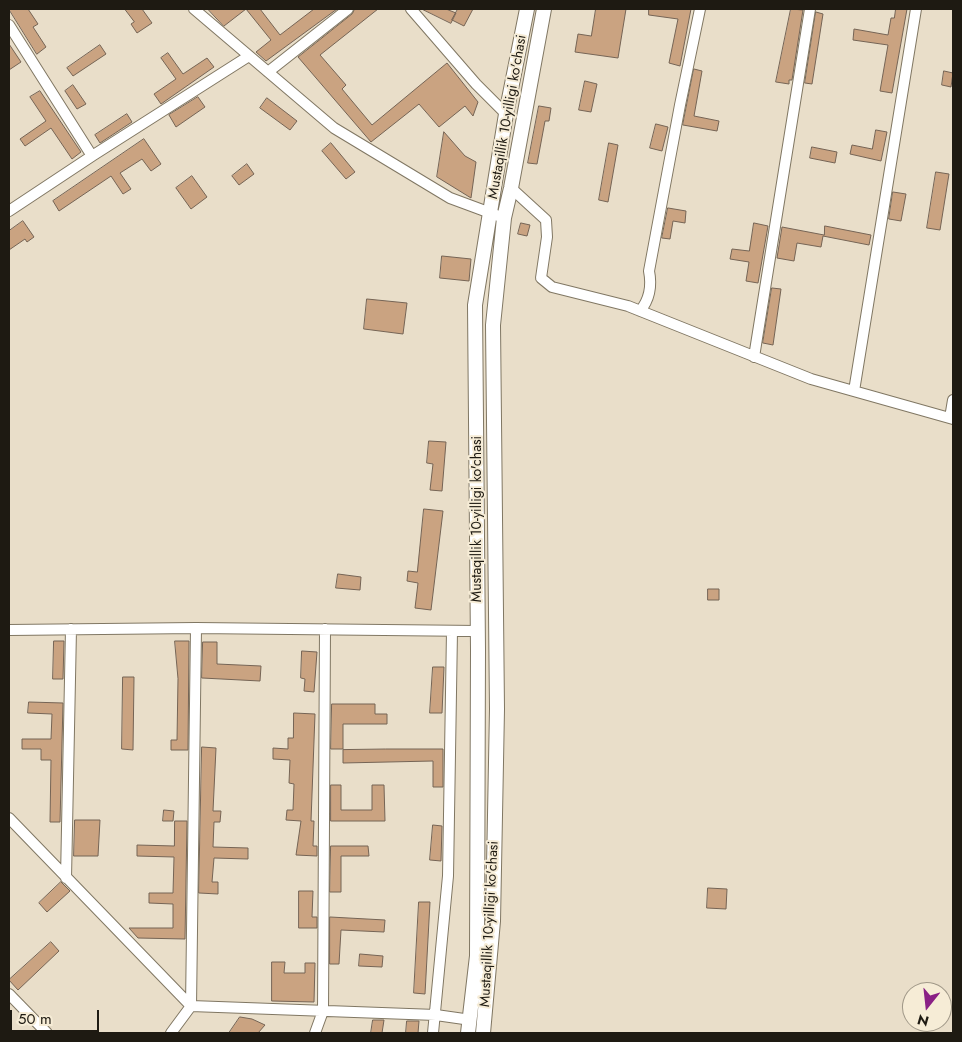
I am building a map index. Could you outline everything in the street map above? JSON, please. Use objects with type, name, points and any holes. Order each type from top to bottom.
[{"type":"main road","name":"Mustaqillik 10-yilligi ko'chasi","points":[[483,1033],[493,921],[497,719],[492,325],[497,216],[506,114],[528,9]]},
{"type":"main road","name":"Mustaqillik 10-yilligi ko'chasi","points":[[470,1027],[477,956],[478,631],[475,305],[497,216],[511,188],[544,9]]},
{"type":"street","points":[[194,9],[334,128],[450,198],[497,216]]},
{"type":"street","points":[[268,72],[348,9]]},
{"type":"street","points":[[411,9],[476,84],[506,114]]},
{"type":"street","points":[[640,311],[646,304],[652,283],[650,271],[680,105],[700,9]]},
{"type":"street","points":[[754,357],[810,9]]},
{"type":"street","points":[[854,391],[916,9]]},
{"type":"street","points":[[9,25],[92,156]]},
{"type":"street","points":[[9,211],[249,56]]},
{"type":"street","points":[[511,188],[546,220],[547,237],[541,278],[552,287],[640,311],[811,379],[952,418],[953,400]]},
{"type":"street","points":[[9,630],[196,628],[478,631]]},
{"type":"street","points":[[171,1033],[191,1006],[196,628]]},
{"type":"street","points":[[66,878],[71,629]]},
{"type":"street","points":[[315,1033],[323,1011],[325,629]]},
{"type":"street","points":[[433,1033],[448,876],[452,631]]},
{"type":"street","points":[[9,818],[191,1006],[436,1015],[470,1027]]},
{"type":"street","points":[[9,994],[47,1033]]},
{"type":"building","points":[[9,9],[28,9],[38,24],[33,27],[46,47],[37,54]]},
{"type":"building","points":[[125,9],[142,9],[152,23],[137,33],[131,24],[134,22]]},
{"type":"building","points":[[208,9],[246,9],[224,26]]},
{"type":"building","points":[[246,9],[260,9],[280,35],[314,9],[337,9],[266,61],[256,52],[271,40]]},
{"type":"building","points":[[355,9],[378,9],[320,55],[346,85],[342,89],[372,125],[447,63],[478,102],[473,116],[465,106],[439,127],[419,104],[371,142],[298,57],[352,14]]},
{"type":"building","points":[[422,9],[446,9],[456,13],[451,23]]},
{"type":"building","points":[[458,9],[473,9],[464,26],[452,20]]},
{"type":"building","points":[[596,9],[626,9],[618,58],[575,52],[578,34],[591,36]]},
{"type":"building","points":[[649,9],[691,9],[680,66],[669,63],[678,19],[649,15]]},
{"type":"building","points":[[791,9],[803,10],[792,80],[789,80],[789,84],[776,82]]},
{"type":"building","points":[[896,9],[907,9],[892,93],[880,91],[888,45],[853,40],[854,29],[888,35],[891,18],[894,18]]},
{"type":"building","points":[[816,12],[823,14],[812,84],[805,83]]},
{"type":"building","points":[[9,44],[21,62],[9,70]]},
{"type":"building","points":[[100,45],[106,54],[73,76],[67,68]]},
{"type":"building","points":[[168,53],[183,74],[207,58],[214,67],[161,104],[154,94],[176,79],[161,58]]},
{"type":"building","points":[[694,69],[702,71],[694,116],[719,121],[717,131],[683,125]]},
{"type":"building","points":[[944,71],[953,73],[951,87],[942,85]]},
{"type":"building","points":[[585,81],[597,84],[591,112],[579,110]]},
{"type":"building","points":[[73,85],[86,104],[77,109],[65,91]]},
{"type":"building","points":[[40,91],[81,152],[72,159],[51,128],[25,146],[20,139],[46,121],[30,97]]},
{"type":"building","points":[[198,97],[205,107],[176,127],[169,115]]},
{"type":"building","points":[[267,98],[297,121],[290,130],[260,108]]},
{"type":"building","points":[[539,106],[551,108],[549,121],[545,121],[537,164],[528,163]]},
{"type":"building","points":[[127,114],[132,122],[100,143],[95,135]]},
{"type":"building","points":[[656,124],[668,127],[662,151],[650,148]]},
{"type":"building","points":[[876,130],[887,132],[881,161],[850,154],[852,145],[872,149]]},
{"type":"building","points":[[444,132],[465,156],[476,162],[471,198],[437,177]]},
{"type":"building","points":[[144,139],[161,164],[151,171],[142,159],[120,173],[131,189],[123,194],[111,176],[59,211],[53,201]]},
{"type":"building","points":[[331,143],[355,172],[346,179],[322,151]]},
{"type":"building","points":[[609,143],[618,145],[608,202],[599,200]]},
{"type":"building","points":[[812,147],[837,152],[835,163],[810,158]]},
{"type":"building","points":[[247,164],[254,174],[239,185],[232,176]]},
{"type":"building","points":[[936,172],[949,174],[940,230],[927,228]]},
{"type":"building","points":[[192,176],[207,197],[191,209],[176,188]]},
{"type":"building","points":[[893,192],[906,194],[901,221],[889,219]]},
{"type":"building","points":[[668,208],[686,211],[685,223],[673,221],[670,239],[662,238]]},
{"type":"building","points":[[23,221],[34,237],[27,242],[25,239],[9,250],[9,231]]},
{"type":"building","points":[[521,223],[530,225],[527,236],[518,234]]},
{"type":"building","points":[[754,223],[768,226],[758,283],[746,281],[749,262],[730,259],[732,249],[749,251]]},
{"type":"building","points":[[825,226],[871,235],[869,245],[823,236],[821,247],[797,243],[794,261],[777,258],[782,227],[824,235]]},
{"type":"building","points":[[442,256],[471,259],[469,281],[440,278]]},
{"type":"building","points":[[772,288],[781,289],[773,345],[763,343]]},
{"type":"building","points":[[367,299],[407,303],[403,334],[364,329]]},
{"type":"building","points":[[429,441],[446,442],[442,491],[430,490],[433,464],[427,463]]},
{"type":"building","points":[[424,509],[443,511],[431,610],[415,608],[418,583],[407,581],[408,571],[417,572]]},
{"type":"building","points":[[338,574],[361,577],[360,590],[336,588]]},
{"type":"building","points":[[708,589],[719,589],[719,600],[708,600]]},
{"type":"building","points":[[54,641],[64,641],[63,679],[53,679]]},
{"type":"building","points":[[175,641],[189,641],[188,750],[171,750],[171,740],[177,740],[178,679]]},
{"type":"building","points":[[203,642],[217,642],[217,664],[261,666],[260,681],[202,678]]},
{"type":"building","points":[[302,651],[317,652],[314,692],[304,691],[305,679],[301,678]]},
{"type":"building","points":[[433,667],[444,667],[442,713],[430,713]]},
{"type":"building","points":[[123,677],[134,677],[133,750],[122,749]]},
{"type":"building","points":[[29,702],[63,703],[60,822],[50,822],[51,760],[41,760],[41,749],[22,749],[22,739],[51,739],[52,714],[28,713]]},
{"type":"building","points":[[332,704],[375,704],[375,714],[387,714],[387,724],[343,724],[343,749],[331,749]]},
{"type":"building","points":[[294,713],[315,714],[311,821],[314,821],[313,846],[317,846],[317,856],[296,855],[301,821],[286,820],[287,810],[293,810],[294,784],[289,783],[290,760],[273,759],[273,748],[288,749],[288,738],[293,738]]},
{"type":"building","points":[[202,747],[216,748],[213,811],[221,811],[220,822],[214,822],[213,847],[248,848],[248,859],[214,858],[212,882],[218,882],[218,894],[199,893]]},
{"type":"building","points":[[443,749],[443,787],[433,787],[433,761],[343,763],[343,750]]},
{"type":"building","points":[[331,785],[341,785],[341,810],[372,810],[372,785],[384,785],[385,821],[331,821]]},
{"type":"building","points":[[164,810],[174,811],[173,821],[163,821]]},
{"type":"building","points":[[75,820],[100,820],[98,856],[74,856]]},
{"type":"building","points":[[175,821],[187,821],[185,939],[138,938],[129,928],[173,928],[173,904],[149,903],[149,893],[173,893],[174,857],[137,856],[137,845],[174,846]]},
{"type":"building","points":[[433,825],[442,826],[441,861],[430,860]]},
{"type":"building","points":[[331,846],[368,846],[369,856],[341,856],[341,892],[330,892]]},
{"type":"building","points":[[61,882],[70,891],[47,912],[39,903]]},
{"type":"building","points":[[708,888],[727,889],[726,909],[707,908]]},
{"type":"building","points":[[299,891],[313,891],[312,917],[317,917],[317,928],[299,928]]},
{"type":"building","points":[[419,902],[430,902],[425,994],[414,993]]},
{"type":"building","points":[[330,917],[385,920],[384,932],[341,930],[339,964],[330,964]]},
{"type":"building","points":[[51,942],[59,951],[18,990],[9,980]]},
{"type":"building","points":[[360,954],[383,956],[382,967],[359,966]]},
{"type":"building","points":[[272,962],[285,962],[284,973],[305,973],[305,963],[315,963],[314,1002],[272,1001]]},
{"type":"building","points":[[240,1017],[252,1019],[265,1025],[258,1033],[229,1033]]},
{"type":"building","points":[[373,1020],[384,1020],[382,1033],[371,1033]]},
{"type":"building","points":[[407,1021],[419,1021],[418,1033],[406,1033]]}]
